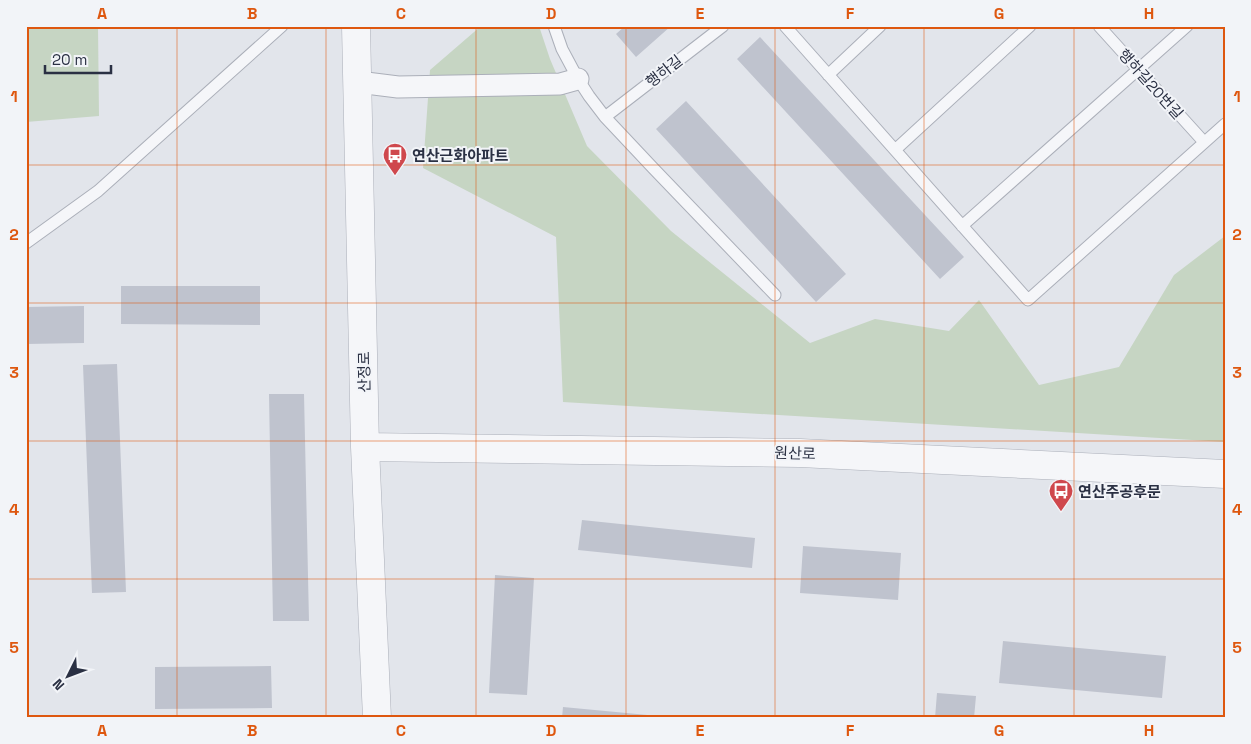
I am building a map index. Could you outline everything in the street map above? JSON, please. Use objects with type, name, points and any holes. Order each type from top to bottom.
[{"type":"street","name":"산정로","points":[[356,26],[365,447],[377,718]]},
{"type":"street","points":[[358,82],[398,87],[560,84],[578,79]]},
{"type":"street","name":"원산로","points":[[365,447],[800,453],[1225,474]]},
{"type":"lane","points":[[26,243],[98,191],[282,26]]},
{"type":"lane","points":[[554,26],[562,49],[578,79],[605,116],[776,295]]},
{"type":"lane","name":"행하길","points":[[605,116],[723,26]]},
{"type":"lane","points":[[784,26],[1028,300],[1225,124]]},
{"type":"lane","points":[[828,75],[880,26]]},
{"type":"lane","points":[[895,150],[1030,26]]},
{"type":"lane","name":"행하길20번길","points":[[1099,26],[1204,142]]},
{"type":"lane","points":[[962,226],[1186,26]]},
{"type":"green space","points":[[26,26],[98,26],[99,116],[26,122]]},
{"type":"green space","points":[[481,26],[539,26],[550,59],[587,146],[671,231],[810,343],[875,319],[949,331],[979,300],[1039,385],[1119,367],[1174,275],[1225,236],[1225,442],[563,402],[556,237],[423,168],[430,70]]},
{"type":"building","points":[[625,26],[671,26],[636,57],[616,34]]},
{"type":"building","points":[[760,37],[964,257],[940,279],[737,59]]},
{"type":"building","points":[[686,101],[846,274],[816,302],[656,129]]},
{"type":"building","points":[[121,286],[260,286],[260,325],[121,324]]},
{"type":"building","points":[[84,306],[84,343],[26,344],[26,307]]},
{"type":"building","points":[[117,364],[126,592],[92,593],[83,365]]},
{"type":"building","points":[[269,394],[304,394],[309,621],[273,621]]},
{"type":"building","points":[[582,520],[755,538],[752,568],[578,550]]},
{"type":"building","points":[[803,546],[901,553],[898,600],[800,593]]},
{"type":"building","points":[[495,575],[534,578],[527,695],[489,693]]},
{"type":"building","points":[[1003,641],[1166,656],[1162,698],[999,683]]},
{"type":"building","points":[[271,666],[272,708],[155,709],[155,667]]},
{"type":"building","points":[[937,693],[976,696],[974,718],[935,718]]},
{"type":"building","points":[[563,707],[658,716],[658,718],[562,718]]},
{"type":"place","name":"연산근화아파트","points":[[395,176]]},
{"type":"place","name":"연산주공후문","points":[[1061,512]]}]
